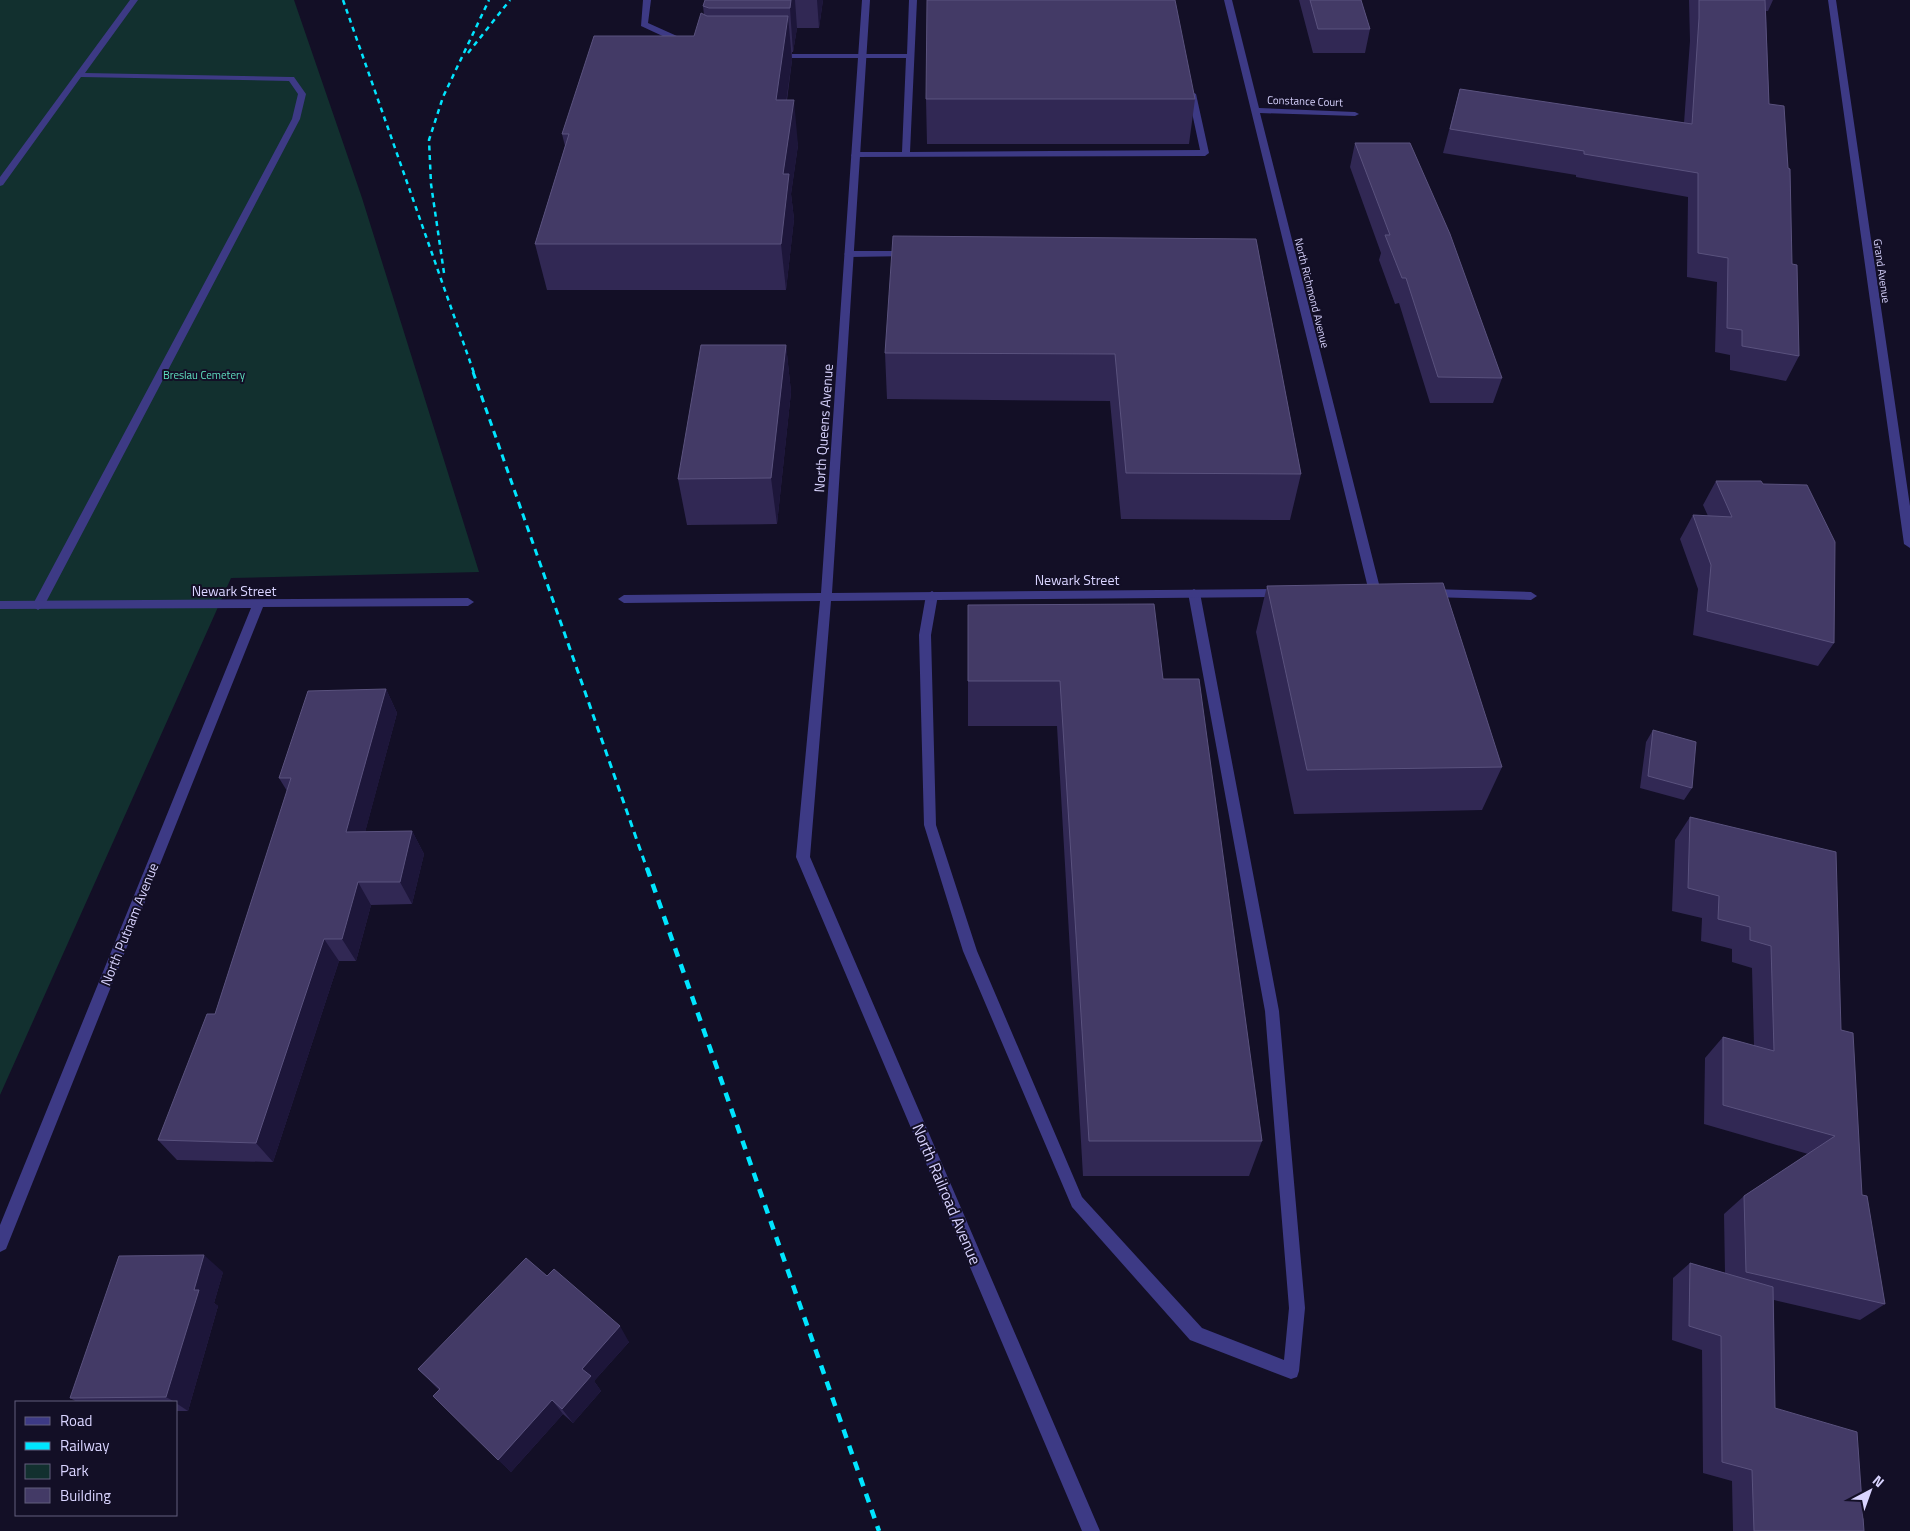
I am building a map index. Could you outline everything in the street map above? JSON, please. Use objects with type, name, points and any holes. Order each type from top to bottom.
[{"type":"street","points":[[0,183],[134,0]]},
{"type":"street","points":[[647,0],[644,24],[696,48]]},
{"type":"street","name":"North Queens Avenue","points":[[803,857],[826,596],[866,0]]},
{"type":"street","points":[[906,155],[912,0]]},
{"type":"street","name":"North Richmond Avenue","points":[[1228,0],[1375,592]]},
{"type":"street","name":"Grand Avenue","points":[[1832,0],[1910,544]]},
{"type":"street","points":[[762,56],[862,54],[910,56]]},
{"type":"street","points":[[38,606],[296,119],[302,94],[291,79],[80,75]]},
{"type":"street","points":[[855,154],[1205,153],[1192,94]]},
{"type":"street","name":"Constance Court","points":[[1255,110],[1355,114]]},
{"type":"street","points":[[848,254],[917,254]]},
{"type":"street","name":"Newark Street","points":[[624,599],[1289,592]]},
{"type":"street","points":[[932,595],[925,635],[930,825],[970,951],[1077,1202],[1196,1334],[1291,1371],[1297,1308],[1272,1011],[1194,593]]},
{"type":"street","points":[[1423,593],[1530,596]]},
{"type":"street","name":"Newark Street","points":[[0,606],[468,602]]},
{"type":"street","name":"North Putnam Avenue","points":[[0,1244],[258,605]]},
{"type":"street","name":"North Railroad Avenue","points":[[803,857],[1091,1531]]},
{"type":"green space","name":"Breslau Cemetery","points":[[0,0],[294,0],[362,198],[479,572],[231,578],[0,1095]]},
{"type":"building","points":[[705,0],[791,0],[790,8],[709,8],[703,6]]},
{"type":"building","points":[[927,0],[1175,0],[1195,99],[926,99]]},
{"type":"building","points":[[1310,0],[1361,0],[1370,29],[1318,29]]},
{"type":"building","points":[[1699,0],[1765,0],[1769,104],[1784,106],[1788,168],[1790,169],[1792,264],[1797,265],[1799,356],[1742,346],[1742,330],[1727,328],[1728,258],[1698,253],[1698,173],[1584,154],[1584,151],[1450,129],[1460,89],[1692,124]]},
{"type":"building","points":[[701,13],[707,16],[788,16],[776,100],[794,100],[783,174],[789,174],[781,244],[535,244],[569,134],[562,134],[594,36],[694,36]]},
{"type":"building","points":[[1355,143],[1410,143],[1450,234],[1502,378],[1438,377],[1406,278],[1402,278],[1385,235],[1390,235]]},
{"type":"building","points":[[893,236],[1256,239],[1301,474],[1126,473],[1115,354],[885,353]]},
{"type":"building","points":[[701,345],[786,345],[771,478],[678,479]]},
{"type":"building","points":[[1716,481],[1761,481],[1763,484],[1807,485],[1835,542],[1834,643],[1707,611],[1711,565],[1693,515],[1732,517]]},
{"type":"building","points":[[1443,583],[1502,767],[1307,770],[1267,586]]},
{"type":"building","points":[[1154,604],[1163,679],[1199,679],[1262,1141],[1089,1141],[1060,681],[968,681],[968,605]]},
{"type":"building","points":[[386,689],[346,832],[412,831],[400,882],[358,882],[342,939],[324,939],[256,1143],[158,1140],[207,1014],[215,1014],[291,778],[279,778],[308,691]]},
{"type":"building","points":[[1653,730],[1696,742],[1692,788],[1648,776]]},
{"type":"building","points":[[1690,817],[1836,852],[1841,1030],[1853,1033],[1862,1195],[1867,1196],[1885,1304],[1746,1272],[1744,1196],[1835,1136],[1723,1105],[1723,1037],[1774,1051],[1771,946],[1750,940],[1750,927],[1718,919],[1719,896],[1688,888]]},
{"type":"building","points":[[204,1255],[194,1290],[199,1290],[166,1397],[70,1398],[119,1256]]},
{"type":"building","points":[[526,1258],[547,1276],[554,1269],[620,1326],[582,1369],[591,1376],[562,1409],[552,1400],[498,1460],[433,1396],[440,1389],[418,1369]]},
{"type":"building","points":[[1690,1263],[1773,1287],[1775,1408],[1857,1432],[1864,1531],[1754,1531],[1752,1470],[1722,1462],[1721,1336],[1689,1326]]},
{"type":"railway","points":[[343,0],[474,373]]},
{"type":"railway","points":[[444,273],[431,184],[429,140],[443,97],[489,0]]},
{"type":"railway","points":[[468,53],[510,0]]},
{"type":"railway","points":[[473,372],[647,869]]},
{"type":"railway","points":[[647,868],[879,1531]]}]
